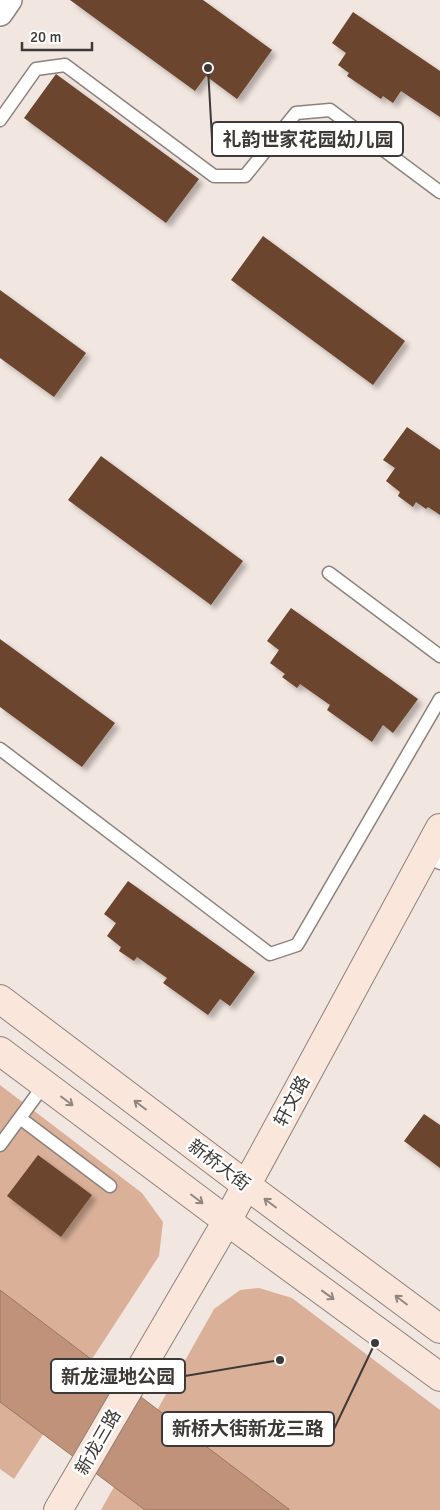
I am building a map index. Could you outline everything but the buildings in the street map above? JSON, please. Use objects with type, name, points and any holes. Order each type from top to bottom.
[{"type":"street","points":[[0,13],[9,0]]},
{"type":"street","name":"轩文路","points":[[139,1372],[432,860],[440,828]]},
{"type":"street","name":"新桥大街","points":[[0,999],[440,1329]]},
{"type":"street","points":[[0,1051],[440,1377]]},
{"type":"street","name":"新龙三路","points":[[58,1510],[139,1372]]},
{"type":"lane","points":[[0,120],[36,69],[65,65],[214,176],[245,176],[296,113],[330,110],[440,192]]},
{"type":"lane","points":[[329,573],[440,656]]},
{"type":"lane","points":[[0,749],[270,954],[297,945],[440,699]]},
{"type":"lane","points":[[0,1145],[44,1085]]},
{"type":"lane","points":[[20,1118],[110,1186]]},
{"type":"shaded area","points":[[0,1085],[142,1193],[163,1222],[159,1256],[14,1479],[0,1469]]},
{"type":"shaded area","points":[[259,1288],[292,1298],[440,1410],[440,1510],[101,1510],[214,1309],[240,1290]]},
{"type":"shaded area","points":[[0,1290],[290,1510],[145,1510],[0,1402]]},
{"type":"place","name":"礼韵世家花园幼儿园","points":[[208,68]]},
{"type":"place","name":"新桥大街新龙三路","points":[[375,1343]]},
{"type":"place","name":"新龙湿地公园","points":[[280,1360]]}]
